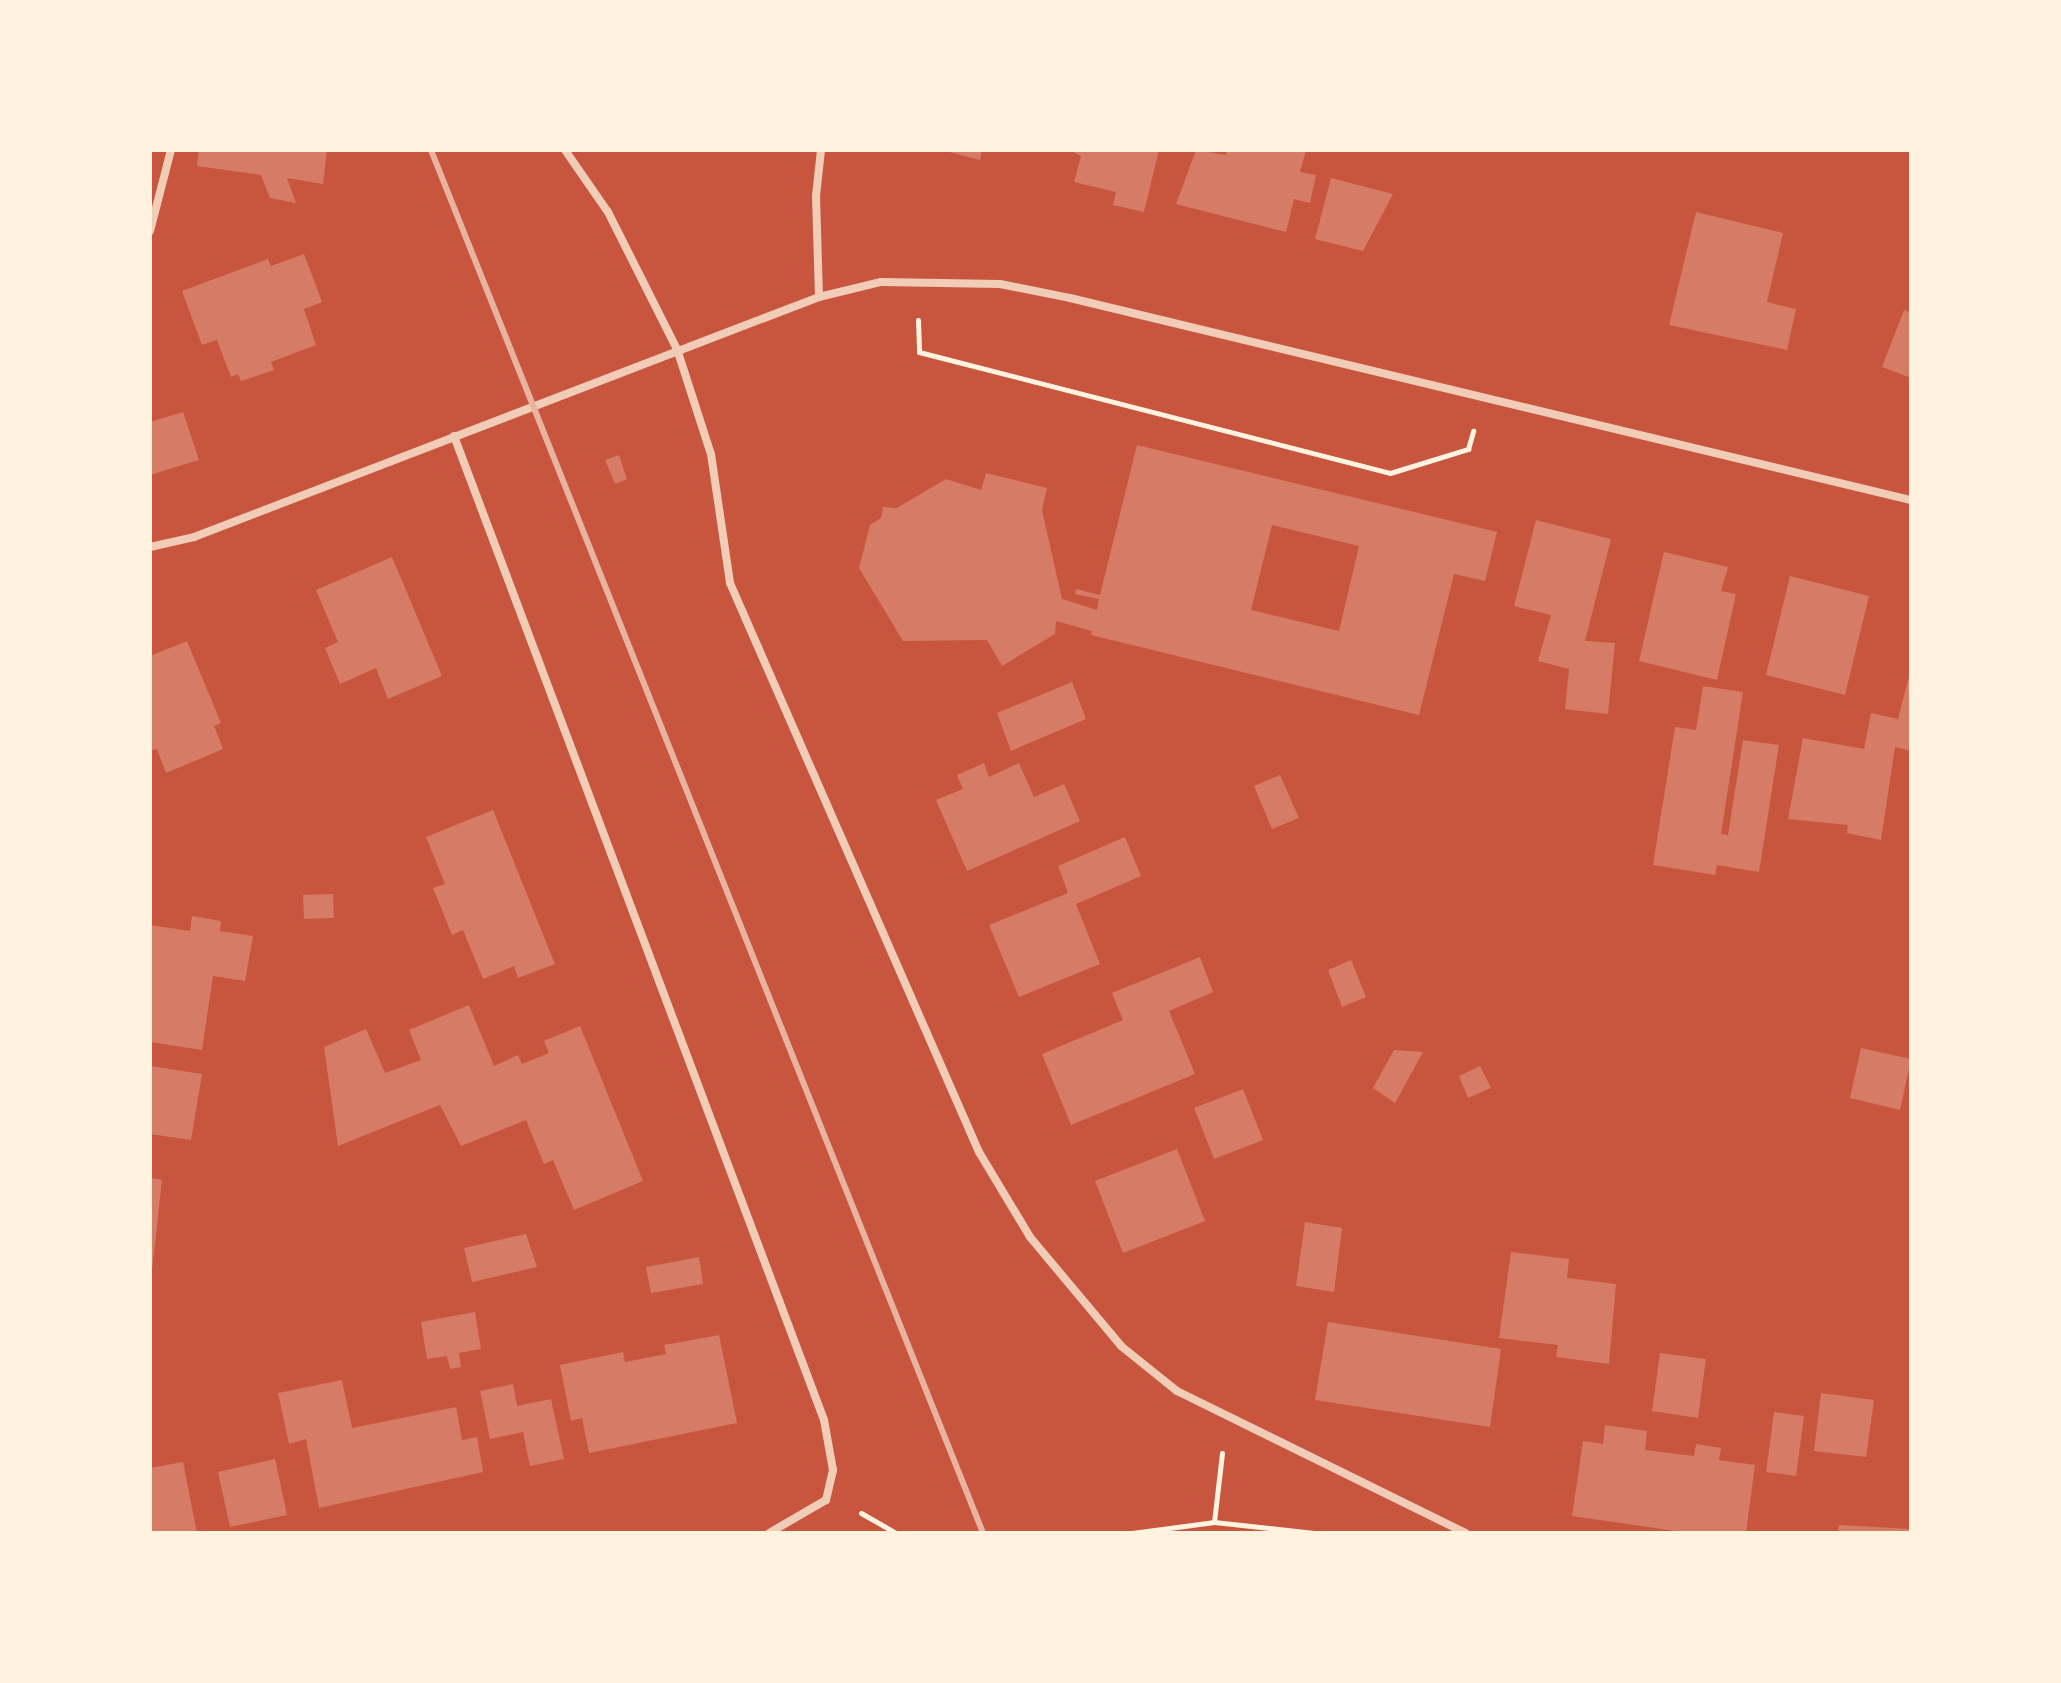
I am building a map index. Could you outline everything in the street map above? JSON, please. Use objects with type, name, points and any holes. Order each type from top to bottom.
[{"type":"street","points":[[150,231],[171,150]]},
{"type":"street","points":[[565,150],[608,212],[677,349],[711,454],[730,583],[979,1152],[1030,1237],[1112,1336],[1177,1391],[1231,1421],[1466,1533]]},
{"type":"street","points":[[819,297],[816,196],[821,150]]},
{"type":"street","points":[[150,547],[194,537],[819,297],[881,282],[1000,284],[1070,298],[1911,500]]},
{"type":"street","points":[[454,436],[824,1420],[833,1470],[826,1500],[798,1521],[769,1533]]},
{"type":"path","points":[[917,283],[919,352],[1390,473],[1468,449],[1482,396]]},
{"type":"path","points":[[1214,1522],[1221,1455],[1231,1421]]},
{"type":"path","points":[[1132,1533],[1214,1522],[1316,1533]]},
{"type":"building","points":[[199,150],[327,150],[323,184],[287,178],[296,203],[270,198],[261,175],[197,166]]},
{"type":"building","points":[[942,150],[982,150],[980,160]]},
{"type":"building","points":[[1070,150],[1159,150],[1144,212],[1113,205],[1116,192],[1074,182],[1081,156]]},
{"type":"building","points":[[1196,150],[1226,155],[1227,150],[1306,150],[1300,172],[1316,175],[1310,203],[1294,199],[1286,232],[1176,204]]},
{"type":"building","points":[[1331,178],[1393,194],[1363,251],[1315,239]]},
{"type":"building","points":[[1696,212],[1783,233],[1767,302],[1796,309],[1787,350],[1669,325]]},
{"type":"building","points":[[304,254],[322,302],[304,309],[316,345],[271,362],[274,370],[241,381],[238,374],[231,377],[217,340],[202,345],[182,291],[268,259],[271,266]]},
{"type":"building","points":[[1904,310],[1911,313],[1911,378],[1882,367]]},
{"type":"building","points":[[183,412],[199,460],[150,475],[150,422]]},
{"type":"building","points":[[1137,445],[1497,532],[1485,581],[1454,574],[1419,715],[1091,635],[1092,631],[1056,621],[1055,634],[1002,666],[987,640],[903,641],[859,568],[870,525],[881,518],[883,507],[897,508],[946,479],[981,490],[986,473],[1047,488],[1042,510],[1062,599],[1097,610],[1099,599],[1075,594],[1076,589],[1100,595]],"holes":[[[1272,525],[1359,546],[1339,631],[1251,610]]]},
{"type":"building","points":[[619,455],[627,479],[615,484],[605,460]]},
{"type":"building","points":[[1536,520],[1611,539],[1585,641],[1615,643],[1608,714],[1565,709],[1569,669],[1538,661],[1551,615],[1514,606]]},
{"type":"building","points":[[1664,552],[1728,567],[1721,591],[1736,594],[1717,680],[1639,661]]},
{"type":"building","points":[[392,557],[442,676],[388,699],[376,668],[340,684],[325,648],[338,642],[316,590]]},
{"type":"building","points":[[1790,576],[1869,596],[1845,695],[1766,675]]},
{"type":"building","points":[[187,641],[221,723],[214,726],[223,749],[166,773],[157,749],[150,751],[150,656]]},
{"type":"building","points":[[1911,668],[1911,751],[1895,747],[1881,840],[1847,833],[1848,825],[1788,819],[1803,738],[1864,749],[1871,713],[1898,719]]},
{"type":"building","points":[[1072,682],[1086,719],[1011,751],[997,713]]},
{"type":"building","points":[[1703,686],[1743,692],[1721,834],[1728,835],[1743,740],[1779,745],[1759,872],[1717,865],[1715,875],[1653,865],[1675,727],[1696,730]]},
{"type":"building","points":[[984,763],[989,777],[1019,763],[1034,797],[1064,784],[1080,821],[967,871],[936,800],[963,789],[957,775]]},
{"type":"building","points":[[1280,775],[1299,818],[1272,829],[1254,786]]},
{"type":"building","points":[[493,810],[555,964],[518,978],[514,966],[483,979],[463,930],[452,935],[433,888],[445,884],[426,837]]},
{"type":"building","points":[[1125,837],[1141,876],[1076,904],[1100,964],[1019,997],[989,925],[1068,893],[1058,866]]},
{"type":"building","points":[[333,894],[334,918],[304,919],[303,895]]},
{"type":"building","points":[[192,916],[221,921],[220,931],[253,936],[245,981],[213,976],[202,1050],[150,1042],[150,925],[190,931]]},
{"type":"building","points":[[1200,957],[1213,992],[1169,1011],[1195,1074],[1071,1125],[1042,1054],[1123,1020],[1112,993]]},
{"type":"building","points":[[1351,960],[1366,997],[1342,1007],[1328,970]]},
{"type":"building","points":[[469,1005],[494,1066],[518,1055],[522,1064],[549,1053],[544,1041],[580,1026],[643,1181],[574,1210],[553,1160],[544,1164],[526,1120],[461,1146],[440,1105],[338,1146],[324,1047],[366,1029],[385,1073],[421,1060],[409,1030]]},
{"type":"building","points":[[1861,1048],[1911,1059],[1900,1110],[1850,1098]]},
{"type":"building","points":[[1394,1050],[1423,1052],[1395,1103],[1373,1088]]},
{"type":"building","points":[[150,1066],[202,1074],[191,1140],[150,1134]]},
{"type":"building","points":[[1480,1066],[1491,1088],[1468,1098],[1459,1076]]},
{"type":"building","points":[[1243,1089],[1263,1140],[1214,1159],[1194,1108]]},
{"type":"building","points":[[1177,1149],[1205,1221],[1123,1253],[1095,1181]]},
{"type":"building","points":[[150,1178],[162,1180],[152,1270],[150,1270]]},
{"type":"building","points":[[1305,1222],[1342,1228],[1334,1292],[1296,1286]]},
{"type":"building","points":[[526,1234],[537,1267],[472,1282],[464,1248]]},
{"type":"building","points":[[1511,1252],[1569,1259],[1567,1278],[1616,1284],[1609,1364],[1556,1357],[1558,1345],[1499,1338]]},
{"type":"building","points":[[699,1257],[703,1284],[651,1293],[646,1267]]},
{"type":"building","points":[[475,1312],[481,1349],[459,1353],[461,1367],[450,1369],[447,1356],[427,1359],[421,1322]]},
{"type":"building","points":[[1328,1322],[1501,1349],[1490,1427],[1315,1400]]},
{"type":"building","points":[[719,1335],[737,1423],[589,1453],[582,1418],[571,1421],[560,1365],[623,1352],[625,1362],[666,1354],[664,1345]]},
{"type":"building","points":[[1660,1353],[1706,1359],[1698,1418],[1652,1411]]},
{"type":"building","points":[[342,1380],[352,1428],[456,1407],[462,1440],[477,1437],[483,1472],[319,1508],[306,1439],[289,1444],[278,1393]]},
{"type":"building","points":[[513,1384],[517,1406],[551,1399],[564,1459],[530,1466],[523,1432],[490,1439],[480,1391]]},
{"type":"building","points":[[1821,1393],[1874,1400],[1866,1457],[1814,1451]]},
{"type":"building","points":[[1774,1412],[1804,1416],[1796,1476],[1766,1472]]},
{"type":"building","points":[[1605,1425],[1647,1431],[1645,1450],[1694,1456],[1696,1444],[1721,1448],[1719,1460],[1755,1465],[1746,1533],[1689,1533],[1572,1516],[1583,1441],[1603,1444]]},
{"type":"building","points":[[275,1459],[287,1515],[230,1527],[218,1472]]},
{"type":"building","points":[[183,1462],[197,1533],[150,1533],[150,1468]]},
{"type":"building","points":[[1839,1525],[1911,1529],[1911,1533],[1838,1533]]},
{"type":"railway","points":[[431,150],[983,1533]]}]
